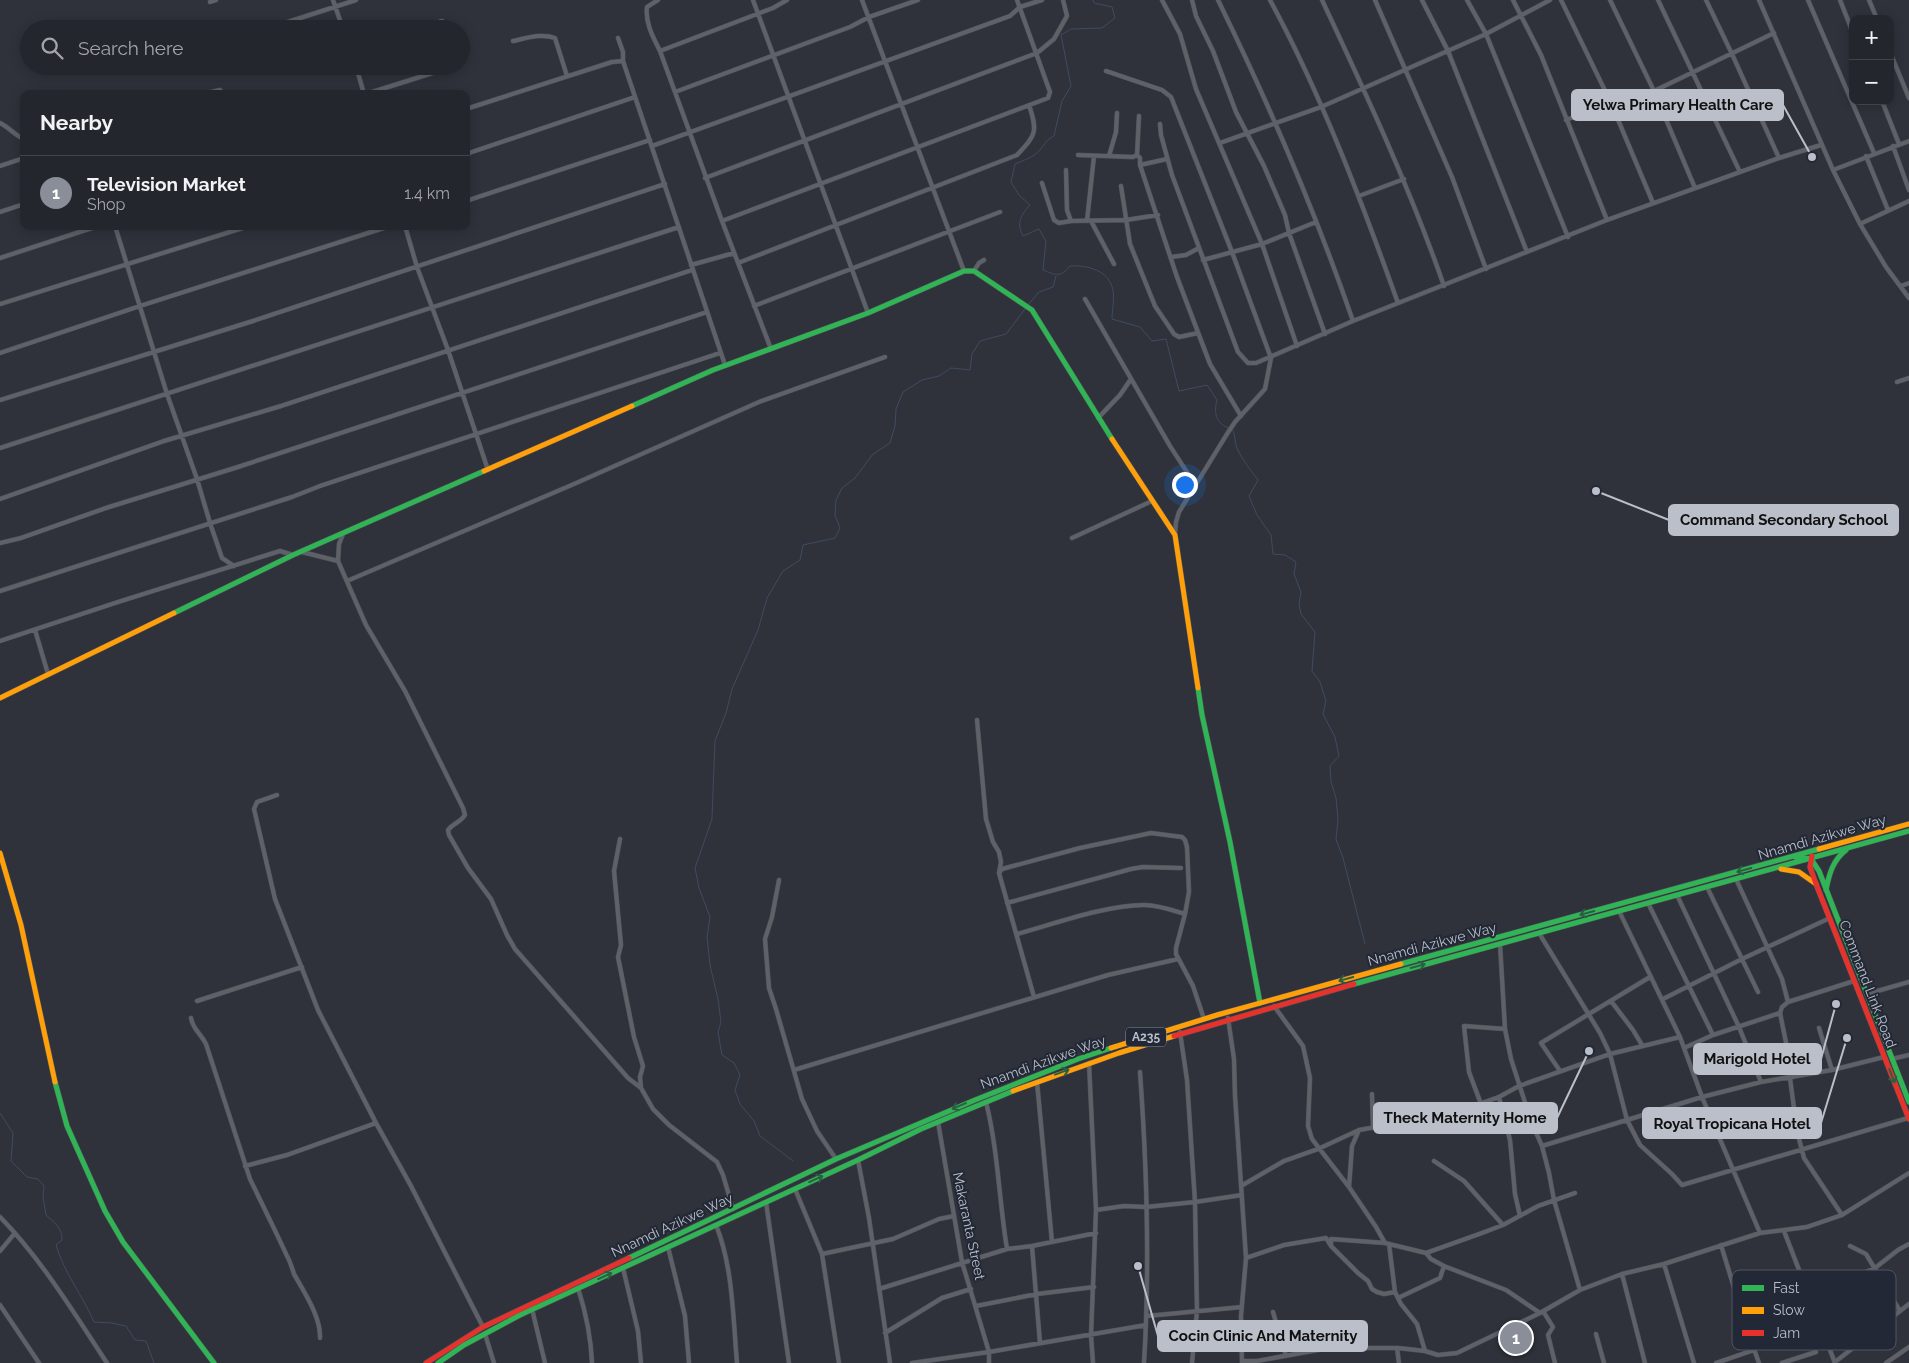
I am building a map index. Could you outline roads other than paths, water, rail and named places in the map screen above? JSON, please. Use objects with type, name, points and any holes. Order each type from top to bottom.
[{"type":"main road","points":[[0,698],[292,555],[725,365],[868,313],[964,271],[974,270],[1032,310],[1098,418],[1175,535],[1202,715],[1230,842],[1260,1003]]},
{"type":"main road","name":"Nnamdi Azikwe Way","points":[[426,1363],[483,1327],[836,1159],[975,1100],[1069,1063],[1204,1019],[1260,1003],[1909,824]]},
{"type":"main road","name":"Nnamdi Azikwe Way","points":[[438,1363],[485,1334],[532,1309],[858,1160],[891,1143],[986,1102],[1089,1062],[1228,1018],[1909,831]]},
{"type":"main road","points":[[1826,890],[1829,874],[1834,862],[1844,852],[1856,846]]},
{"type":"main road","points":[[1788,858],[1811,859],[1822,848]]},
{"type":"main road","points":[[0,853],[21,926],[53,1075],[67,1126],[105,1211],[123,1242],[214,1363]]},
{"type":"main road","name":"Command Link Road","points":[[1811,859],[1811,871],[1909,1118]]},
{"type":"main road","name":"Command Link Road","points":[[1811,859],[1819,871],[1909,1102]]},
{"type":"main road","points":[[1770,870],[1783,868],[1798,872],[1816,884]]},
{"type":"main road","points":[[1898,1093],[1905,1091]]},
{"type":"street","points":[[210,2],[216,0]]},
{"type":"street","points":[[333,0],[340,20]]},
{"type":"street","points":[[293,20],[356,0]]},
{"type":"street","points":[[658,0],[647,7],[646,15],[651,32],[660,51],[771,349]]},
{"type":"street","points":[[753,0],[868,313]]},
{"type":"street","points":[[660,51],[758,12],[773,8],[787,0]]},
{"type":"street","points":[[862,0],[964,271]]},
{"type":"street","points":[[675,92],[918,0]]},
{"type":"street","points":[[722,221],[1048,98],[1050,94],[1017,0]]},
{"type":"street","points":[[652,146],[690,134],[788,96],[1010,16],[1020,7],[1042,0]]},
{"type":"street","points":[[706,178],[1037,53],[1054,39],[1068,16],[1063,0]]},
{"type":"street","points":[[1162,0],[1180,34],[1196,89],[1262,244],[1297,346]]},
{"type":"street","points":[[1192,0],[1196,16],[1213,51],[1247,134],[1264,166],[1285,215],[1289,234],[1325,334]]},
{"type":"street","points":[[1218,0],[1275,122],[1334,266],[1353,321]]},
{"type":"street","points":[[1270,0],[1321,107],[1359,196],[1398,303]]},
{"type":"street","points":[[1322,0],[1364,88],[1404,179],[1424,226],[1444,286]]},
{"type":"street","points":[[1375,0],[1452,177],[1486,269]]},
{"type":"street","points":[[1422,0],[1448,51],[1527,252]]},
{"type":"street","points":[[1467,0],[1486,34],[1568,237]]},
{"type":"street","points":[[1514,0],[1541,55],[1607,220]]},
{"type":"street","points":[[1220,143],[1321,107],[1486,34],[1550,0]]},
{"type":"street","points":[[1561,0],[1610,103],[1653,203]]},
{"type":"street","points":[[1610,0],[1654,91],[1695,188]]},
{"type":"street","points":[[1658,0],[1740,172]]},
{"type":"street","points":[[1706,0],[1779,158]]},
{"type":"street","points":[[1759,0],[1821,145],[1860,224],[1886,267],[1909,298]]},
{"type":"street","points":[[1808,0],[1874,153]]},
{"type":"street","points":[[1840,0],[1849,22]]},
{"type":"street","points":[[1869,0],[1875,15]]},
{"type":"street","points":[[1654,91],[1693,74],[1774,33]]},
{"type":"street","points":[[513,41],[532,37],[550,36],[555,38],[568,76]]},
{"type":"street","points":[[618,38],[623,52],[623,60],[725,365]]},
{"type":"street","points":[[470,108],[623,60]]},
{"type":"street","points":[[1893,60],[1909,98]]},
{"type":"street","points":[[1106,71],[1148,84],[1168,94],[1232,252],[1271,358],[1269,377],[1265,389],[1235,422],[1180,512],[1176,522],[1175,535]]},
{"type":"street","points":[[359,75],[364,90]]},
{"type":"street","points":[[378,90],[426,75]]},
{"type":"street","points":[[470,153],[636,97]]},
{"type":"street","points":[[621,102],[632,102],[638,105]]},
{"type":"street","points":[[1566,120],[1610,103]]},
{"type":"street","points":[[738,263],[1017,155],[1033,138],[1035,127],[1029,105]]},
{"type":"street","points":[[1884,105],[1899,144]]},
{"type":"street","points":[[1110,156],[1116,132],[1117,113]]},
{"type":"street","points":[[1139,116],[1137,154],[1140,158],[1140,165],[1171,257],[1210,364],[1241,416]]},
{"type":"street","points":[[0,122],[20,137]]},
{"type":"street","points":[[1160,124],[1168,159],[1203,260],[1238,352],[1248,363],[1256,363],[1271,358],[1353,321],[1607,220],[1779,158],[1821,145]]},
{"type":"street","points":[[470,200],[650,140]]},
{"type":"street","points":[[1833,170],[1909,141]]},
{"type":"street","points":[[1893,146],[1909,190]]},
{"type":"street","points":[[1078,155],[1133,158],[1137,154]]},
{"type":"street","points":[[1094,156],[1089,221],[1114,264]]},
{"type":"street","points":[[1866,156],[1888,210]]},
{"type":"street","points":[[0,166],[20,159]]},
{"type":"street","points":[[1140,165],[1168,159]]},
{"type":"street","points":[[1066,170],[1067,210],[1071,221]]},
{"type":"street","points":[[1359,196],[1404,179]]},
{"type":"street","points":[[1042,183],[1054,220],[1060,223],[1126,220],[1158,215]]},
{"type":"street","points":[[0,400],[254,321],[665,184]]},
{"type":"street","points":[[1121,186],[1130,244],[1155,306],[1174,334],[1179,337],[1198,333]]},
{"type":"street","points":[[1860,224],[1909,201]]},
{"type":"street","points":[[0,212],[20,205]]},
{"type":"street","points":[[754,306],[1000,212]]},
{"type":"street","points":[[1203,260],[1262,244],[1316,222]]},
{"type":"street","points":[[0,448],[679,227]]},
{"type":"street","points":[[0,258],[86,230]]},
{"type":"street","points":[[116,230],[167,394],[198,479],[210,524],[222,558],[218,571]]},
{"type":"street","points":[[0,304],[236,230]]},
{"type":"street","points":[[0,353],[378,230]]},
{"type":"street","points":[[407,230],[417,267],[448,350],[488,470]]},
{"type":"street","points":[[1171,257],[1186,255],[1199,248]]},
{"type":"street","points":[[0,499],[182,436],[281,406],[692,268],[734,252]]},
{"type":"street","points":[[974,270],[979,262],[984,260]]},
{"type":"street","points":[[1901,286],[1909,283]]},
{"type":"street","points":[[1085,299],[1196,486]]},
{"type":"street","points":[[0,543],[21,538],[106,508],[707,312]]},
{"type":"street","points":[[0,591],[210,524],[720,353]]},
{"type":"street","points":[[347,581],[759,402],[885,356]]},
{"type":"street","points":[[1897,382],[1909,378]]},
{"type":"street","points":[[1098,418],[1120,395],[1131,379]]},
{"type":"street","points":[[1072,538],[1152,501]]},
{"type":"street","points":[[343,534],[339,544],[338,561],[366,625],[405,691],[460,800],[465,815],[462,821],[451,826],[448,830],[449,835],[468,868],[491,899],[506,935],[515,948],[628,1078],[641,1088],[653,1109],[669,1125],[717,1162],[733,1209]]},
{"type":"street","points":[[0,641],[280,552],[292,555]]},
{"type":"street","points":[[301,552],[338,561]]},
{"type":"street","points":[[222,558],[234,566]]},
{"type":"street","points":[[35,630],[48,674]]},
{"type":"street","points":[[977,720],[986,819],[992,842],[999,852],[999,873],[1034,996]]},
{"type":"street","points":[[277,795],[257,802],[254,809],[275,899],[318,1010],[483,1327]]},
{"type":"street","points":[[999,873],[1002,869],[1151,833],[1182,837],[1187,847],[1189,892],[1176,948],[1178,959],[1192,986],[1204,1019]]},
{"type":"street","points":[[620,839],[614,871],[621,945],[618,957],[634,1037],[643,1066],[640,1077],[641,1088]]},
{"type":"street","points":[[1008,903],[1131,869],[1143,867],[1182,868]]},
{"type":"street","points":[[1736,879],[1782,978],[1788,1002]]},
{"type":"street","points":[[779,880],[772,918],[765,939],[769,988],[802,1099],[816,1131],[836,1159]]},
{"type":"street","points":[[1707,887],[1758,992]]},
{"type":"street","points":[[1677,895],[1740,1027],[1762,1082]]},
{"type":"street","points":[[1648,903],[1713,1035]]},
{"type":"street","points":[[1016,934],[1131,906],[1156,906],[1185,914]]},
{"type":"street","points":[[1619,911],[1680,1037],[1702,1097],[1712,1116],[1760,1233]]},
{"type":"street","points":[[1663,999],[1714,972],[1830,918]]},
{"type":"street","points":[[1539,933],[1600,1033],[1610,1054],[1627,1120],[1640,1145],[1682,1185],[1802,1148],[1909,1118]]},
{"type":"street","points":[[1500,944],[1505,1029],[1511,1059],[1530,1121],[1542,1146],[1554,1200],[1580,1290]]},
{"type":"street","points":[[794,1070],[1034,996],[1108,975],[1178,959]]},
{"type":"street","points":[[196,1001],[302,967]]},
{"type":"street","points":[[1560,1071],[1541,1042],[1650,977]]},
{"type":"street","points":[[1842,1215],[1804,1158],[1797,1131],[1792,1077],[1780,1013],[1782,1007],[1788,1002],[1854,981]]},
{"type":"street","points":[[1866,994],[1909,982]]},
{"type":"street","points":[[1611,1001],[1642,1045]]},
{"type":"street","points":[[1274,1006],[1302,1046],[1310,1078],[1308,1126],[1312,1139],[1349,1186],[1387,1243],[1395,1292],[1418,1324],[1425,1351]]},
{"type":"street","points":[[1684,1048],[1713,1035],[1780,1013]]},
{"type":"street","points":[[191,1018],[192,1027],[201,1034],[206,1044],[245,1166],[294,1274],[304,1290],[321,1328],[320,1338]]},
{"type":"street","points":[[1228,1018],[1234,1059],[1246,1258],[1242,1307],[1242,1362],[1329,1348],[1397,1348],[1425,1351],[1438,1355],[1458,1353],[1542,1312],[1580,1290],[1622,1274],[1664,1264],[1760,1233],[1807,1227],[1842,1215],[1909,1173]]},
{"type":"street","points":[[1480,1104],[1469,1072],[1464,1026],[1505,1029]]},
{"type":"street","points":[[1819,1028],[1832,1070]]},
{"type":"street","points":[[1180,1032],[1187,1080],[1195,1202],[1197,1310],[1192,1363]]},
{"type":"street","points":[[1241,1186],[1284,1161],[1318,1149],[1359,1130],[1451,1114],[1500,1097],[1519,1086],[1610,1054],[1680,1037]]},
{"type":"street","points":[[1892,1059],[1909,1055]]},
{"type":"street","points":[[1542,1146],[1702,1097],[1762,1082],[1832,1070],[1884,1056]]},
{"type":"street","points":[[1089,1062],[1096,1210],[1091,1335],[1092,1363]]},
{"type":"street","points":[[1140,1072],[1148,1242],[1144,1363]]},
{"type":"street","points":[[1037,1082],[1052,1242]]},
{"type":"street","points":[[1372,1094],[1373,1127]]},
{"type":"street","points":[[1500,1097],[1510,1140],[1515,1194],[1520,1216]]},
{"type":"street","points":[[986,1102],[994,1135],[1001,1215],[1007,1249]]},
{"type":"street","name":"Makaranta Street","points":[[938,1122],[962,1262],[989,1352],[990,1363]]},
{"type":"street","points":[[245,1166],[287,1155],[376,1123]]},
{"type":"street","points":[[1349,1186],[1352,1146],[1359,1130]]},
{"type":"street","points":[[858,1160],[873,1244],[890,1363]]},
{"type":"street","points":[[1434,1161],[1464,1181],[1503,1224]]},
{"type":"street","points":[[795,1188],[822,1254],[839,1363]]},
{"type":"street","points":[[1331,1246],[1331,1239],[1387,1243],[1426,1253],[1503,1224],[1554,1200],[1575,1193]]},
{"type":"street","points":[[1096,1210],[1124,1206],[1146,1207],[1195,1202],[1242,1195]]},
{"type":"street","points":[[766,1202],[789,1363]]},
{"type":"street","points":[[822,1254],[893,1239],[939,1219],[954,1216]]},
{"type":"street","points":[[0,1217],[15,1233],[52,1282],[107,1363]]},
{"type":"street","points":[[716,1224],[728,1274],[737,1363]]},
{"type":"street","points":[[1784,1231],[1798,1270]]},
{"type":"street","points":[[0,1252],[15,1233]]},
{"type":"street","points":[[879,1289],[1007,1249],[1096,1233]]},
{"type":"street","points":[[1246,1258],[1284,1246],[1326,1238],[1331,1246],[1368,1281],[1372,1289],[1384,1294],[1395,1292]]},
{"type":"street","points":[[1870,1270],[1909,1244]]},
{"type":"street","points":[[1721,1245],[1732,1281]]},
{"type":"street","points":[[1032,1246],[1040,1343]]},
{"type":"street","points":[[1850,1246],[1866,1254],[1874,1268]]},
{"type":"street","points":[[668,1247],[685,1316],[690,1363]]},
{"type":"street","points":[[1426,1253],[1430,1259],[1506,1290],[1542,1312],[1553,1327],[1548,1335],[1555,1363]]},
{"type":"street","points":[[1664,1264],[1694,1363]]},
{"type":"street","points":[[1398,1298],[1440,1278],[1444,1266]]},
{"type":"street","points":[[623,1268],[638,1331],[640,1363]]},
{"type":"street","points":[[1622,1274],[1645,1363]]},
{"type":"street","points":[[976,1306],[1037,1294],[1094,1287]]},
{"type":"street","points":[[578,1288],[586,1313],[592,1343],[592,1363]]},
{"type":"street","points":[[885,1334],[942,1298],[971,1288]]},
{"type":"street","points":[[1896,1304],[1900,1311]]},
{"type":"street","points":[[1896,1314],[1909,1304]]},
{"type":"street","points":[[0,1305],[39,1363]]},
{"type":"street","points":[[1147,1316],[1242,1307]]},
{"type":"street","points":[[532,1309],[545,1363]]},
{"type":"street","points":[[1273,1312],[1286,1356]]},
{"type":"street","points":[[912,1363],[940,1361],[1146,1325]]},
{"type":"street","points":[[485,1334],[494,1363]]},
{"type":"street","points":[[1596,1334],[1604,1363]]},
{"type":"street","points":[[1886,1363],[1909,1347]]},
{"type":"street","points":[[1397,1348],[1399,1363]]},
{"type":"street","points":[[1716,1363],[1754,1350],[1759,1363]]},
{"type":"street","points":[[1830,1350],[1835,1363],[1851,1350]]},
{"type":"street","points":[[1782,1363],[1816,1352]]},
{"type":"waterway","points":[[1093,0],[1094,3],[1112,7],[1115,18],[1102,28],[1071,29],[1061,35],[1071,86],[1062,101],[1054,136],[1035,155],[1015,164],[1011,182],[1019,195],[1030,205],[1020,219],[1021,231],[1023,236],[1039,229],[1046,241],[1043,270],[1060,274],[1070,266],[1076,266],[1088,267],[1099,271],[1111,284],[1114,297],[1112,319],[1140,327],[1152,341],[1166,339],[1179,391],[1207,385],[1217,400],[1217,419],[1223,425],[1232,429],[1239,452],[1258,480],[1249,496],[1257,515],[1271,535],[1273,554],[1285,555],[1296,562],[1294,574],[1301,592],[1299,604],[1301,614],[1315,632],[1312,671],[1320,682],[1326,701],[1323,714],[1335,737],[1339,756],[1330,766],[1338,819],[1336,839],[1343,858],[1365,944]]},
{"type":"waterway","points":[[1028,305],[1039,292],[1053,287],[1056,276]]},
{"type":"waterway","points":[[793,1161],[760,1136],[754,1121],[740,1104],[735,1090],[740,1075],[734,1063],[722,1055],[718,1032],[721,1022],[710,965],[707,937],[710,917],[699,888],[695,868],[712,819],[715,741],[726,713],[732,689],[758,630],[767,598],[783,571],[800,560],[803,545],[835,538],[840,528],[835,515],[836,500],[842,488],[855,478],[873,454],[890,443],[895,426],[896,409],[903,392],[922,380],[939,376],[951,368],[970,370],[972,354],[980,341],[1006,334],[1025,309]]},
{"type":"waterway","points":[[0,1113],[13,1133],[11,1161],[27,1177],[38,1179],[44,1186],[43,1196],[46,1215],[57,1226],[62,1236],[62,1240],[56,1245],[59,1255],[94,1322],[126,1326],[135,1340],[146,1341],[154,1363]]},
{"type":"place","name":"Yelwa Primary Health Care","points":[[1812,157]]},
{"type":"place","name":"Command Secondary School","points":[[1596,491]]},
{"type":"place","name":"Marigold Hotel","points":[[1836,1004]]},
{"type":"place","name":"Royal Tropicana Hotel","points":[[1847,1038]]},
{"type":"place","name":"Theck Maternity Home","points":[[1589,1051]]},
{"type":"place","name":"Cocin Clinic And Maternity","points":[[1138,1266]]},
{"type":"place","name":"Television Market","points":[[1516,1338]]}]
